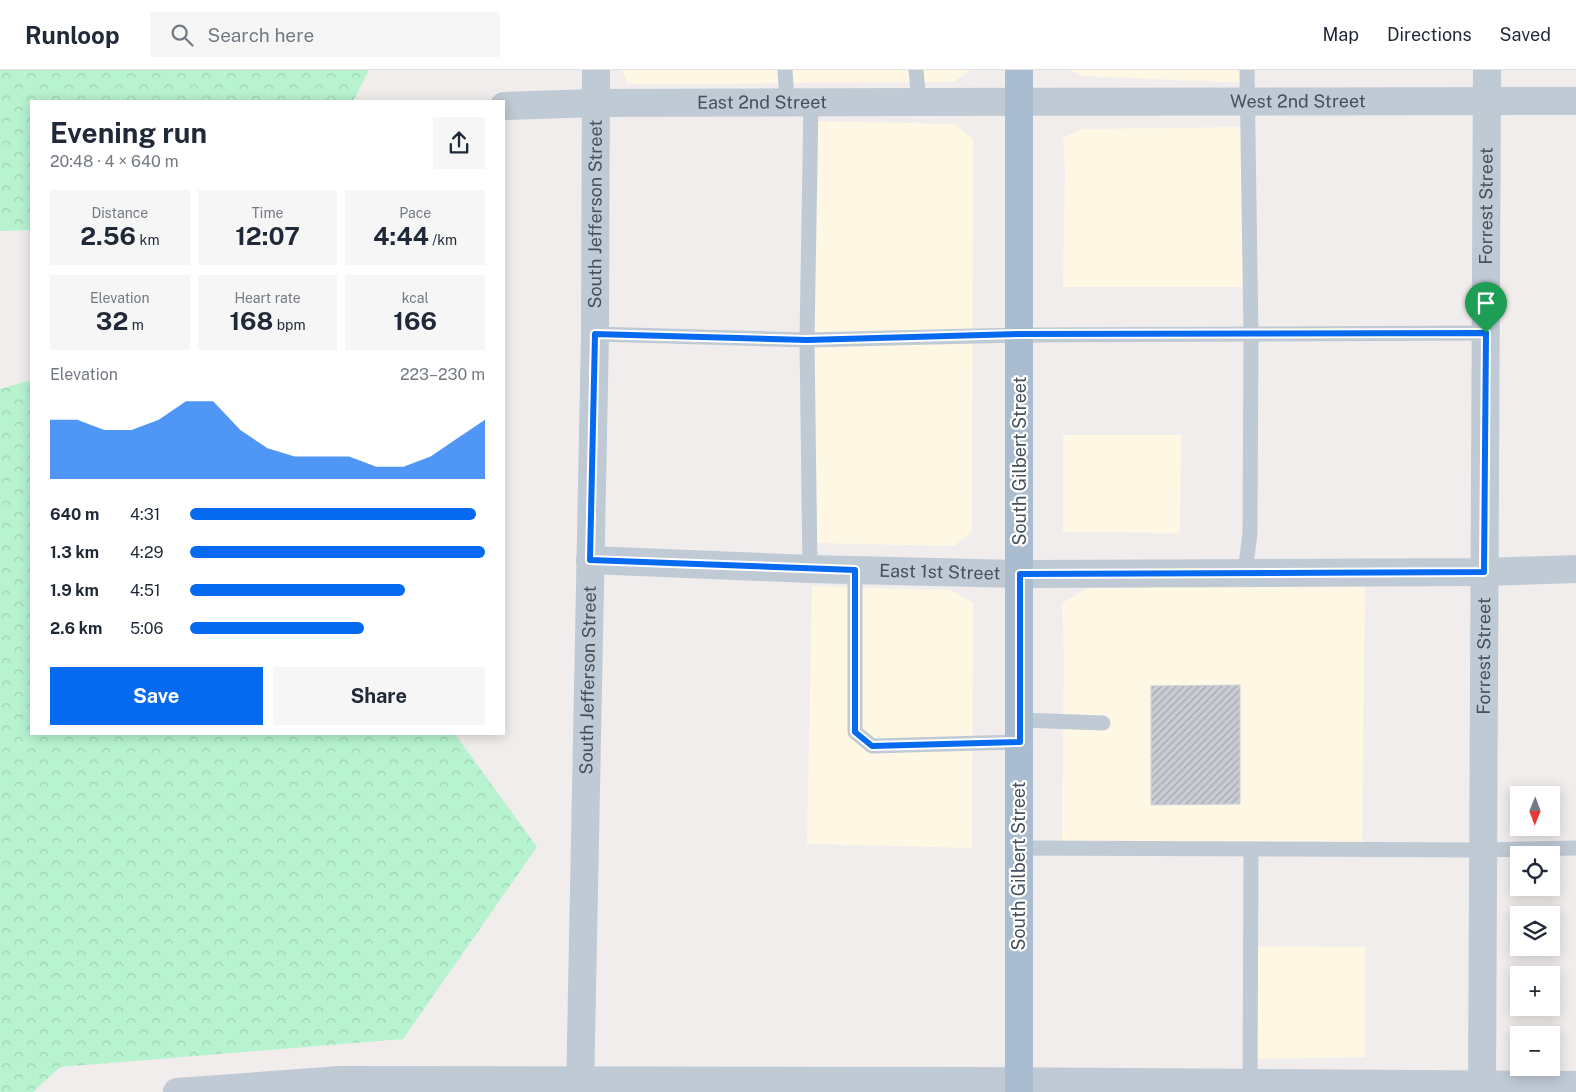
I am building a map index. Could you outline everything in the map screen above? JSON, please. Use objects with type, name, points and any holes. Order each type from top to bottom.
[{"type":"main road","name":"South Gilbert Street","points":[[1019,1087],[1020,70]]},
{"type":"street","name":"South Jefferson Street","points":[[580,1086],[595,334],[596,70]]},
{"type":"street","name":"Forrest Street","points":[[1482,1088],[1487,70]]},
{"type":"street","name":"West 2nd Street","points":[[1020,102],[1576,101]]},
{"type":"street","name":"East 2nd Street","points":[[505,106],[596,103],[1020,102]]},
{"type":"street","name":"East 1st Street","points":[[590,560],[810,569],[1020,574],[1484,572],[1576,569]]},
{"type":"street","points":[[177,1092],[340,1080],[580,1086],[1482,1088],[1576,1085]]},
{"type":"lane","points":[[785,70],[799,102],[807,340],[810,569]]},
{"type":"lane","points":[[916,70],[919,102]]},
{"type":"lane","points":[[1245,573],[1250,533],[1251,334],[1247,70]]},
{"type":"lane","points":[[595,334],[807,340],[1020,334],[1486,333]]},
{"type":"lane","points":[[855,570],[855,732],[872,746],[1103,723]]},
{"type":"lane","points":[[1018,848],[1483,850],[1576,848]]},
{"type":"lane","points":[[1250,1088],[1251,849]]},
{"type":"shaded area","points":[[622,70],[971,70],[953,82],[628,84]]},
{"type":"shaded area","points":[[1070,70],[1247,70],[1247,83],[1081,76]]},
{"type":"shaded area","points":[[810,121],[955,124],[973,139],[972,532],[954,546],[810,543]]},
{"type":"shaded area","points":[[1248,127],[1250,287],[1063,287],[1065,169],[1063,138],[1082,129]]},
{"type":"shaded area","points":[[1063,435],[1181,435],[1180,533],[1063,532]]},
{"type":"shaded area","points":[[812,586],[950,590],[973,603],[972,848],[807,844]]},
{"type":"shaded area","points":[[1365,586],[1362,849],[1062,848],[1064,654],[1062,603],[1090,587]]},
{"type":"shaded area","points":[[1250,946],[1365,947],[1365,1057],[1250,1059]]},
{"type":"green space","points":[[0,70],[369,70],[354,100],[30,100],[30,230],[0,231]]},
{"type":"green space","points":[[30,380],[30,735],[456,735],[537,847],[403,1039],[60,1067],[33,1092],[0,1092],[0,389]]},
{"type":"building","points":[[1240,685],[1240,804],[1151,805],[1151,686]]},
{"type":"route","points":[[1486,333],[1484,572],[1020,574],[1020,742],[872,746],[855,732],[855,570],[590,560],[595,334],[807,340],[1020,334],[1486,333]]}]
